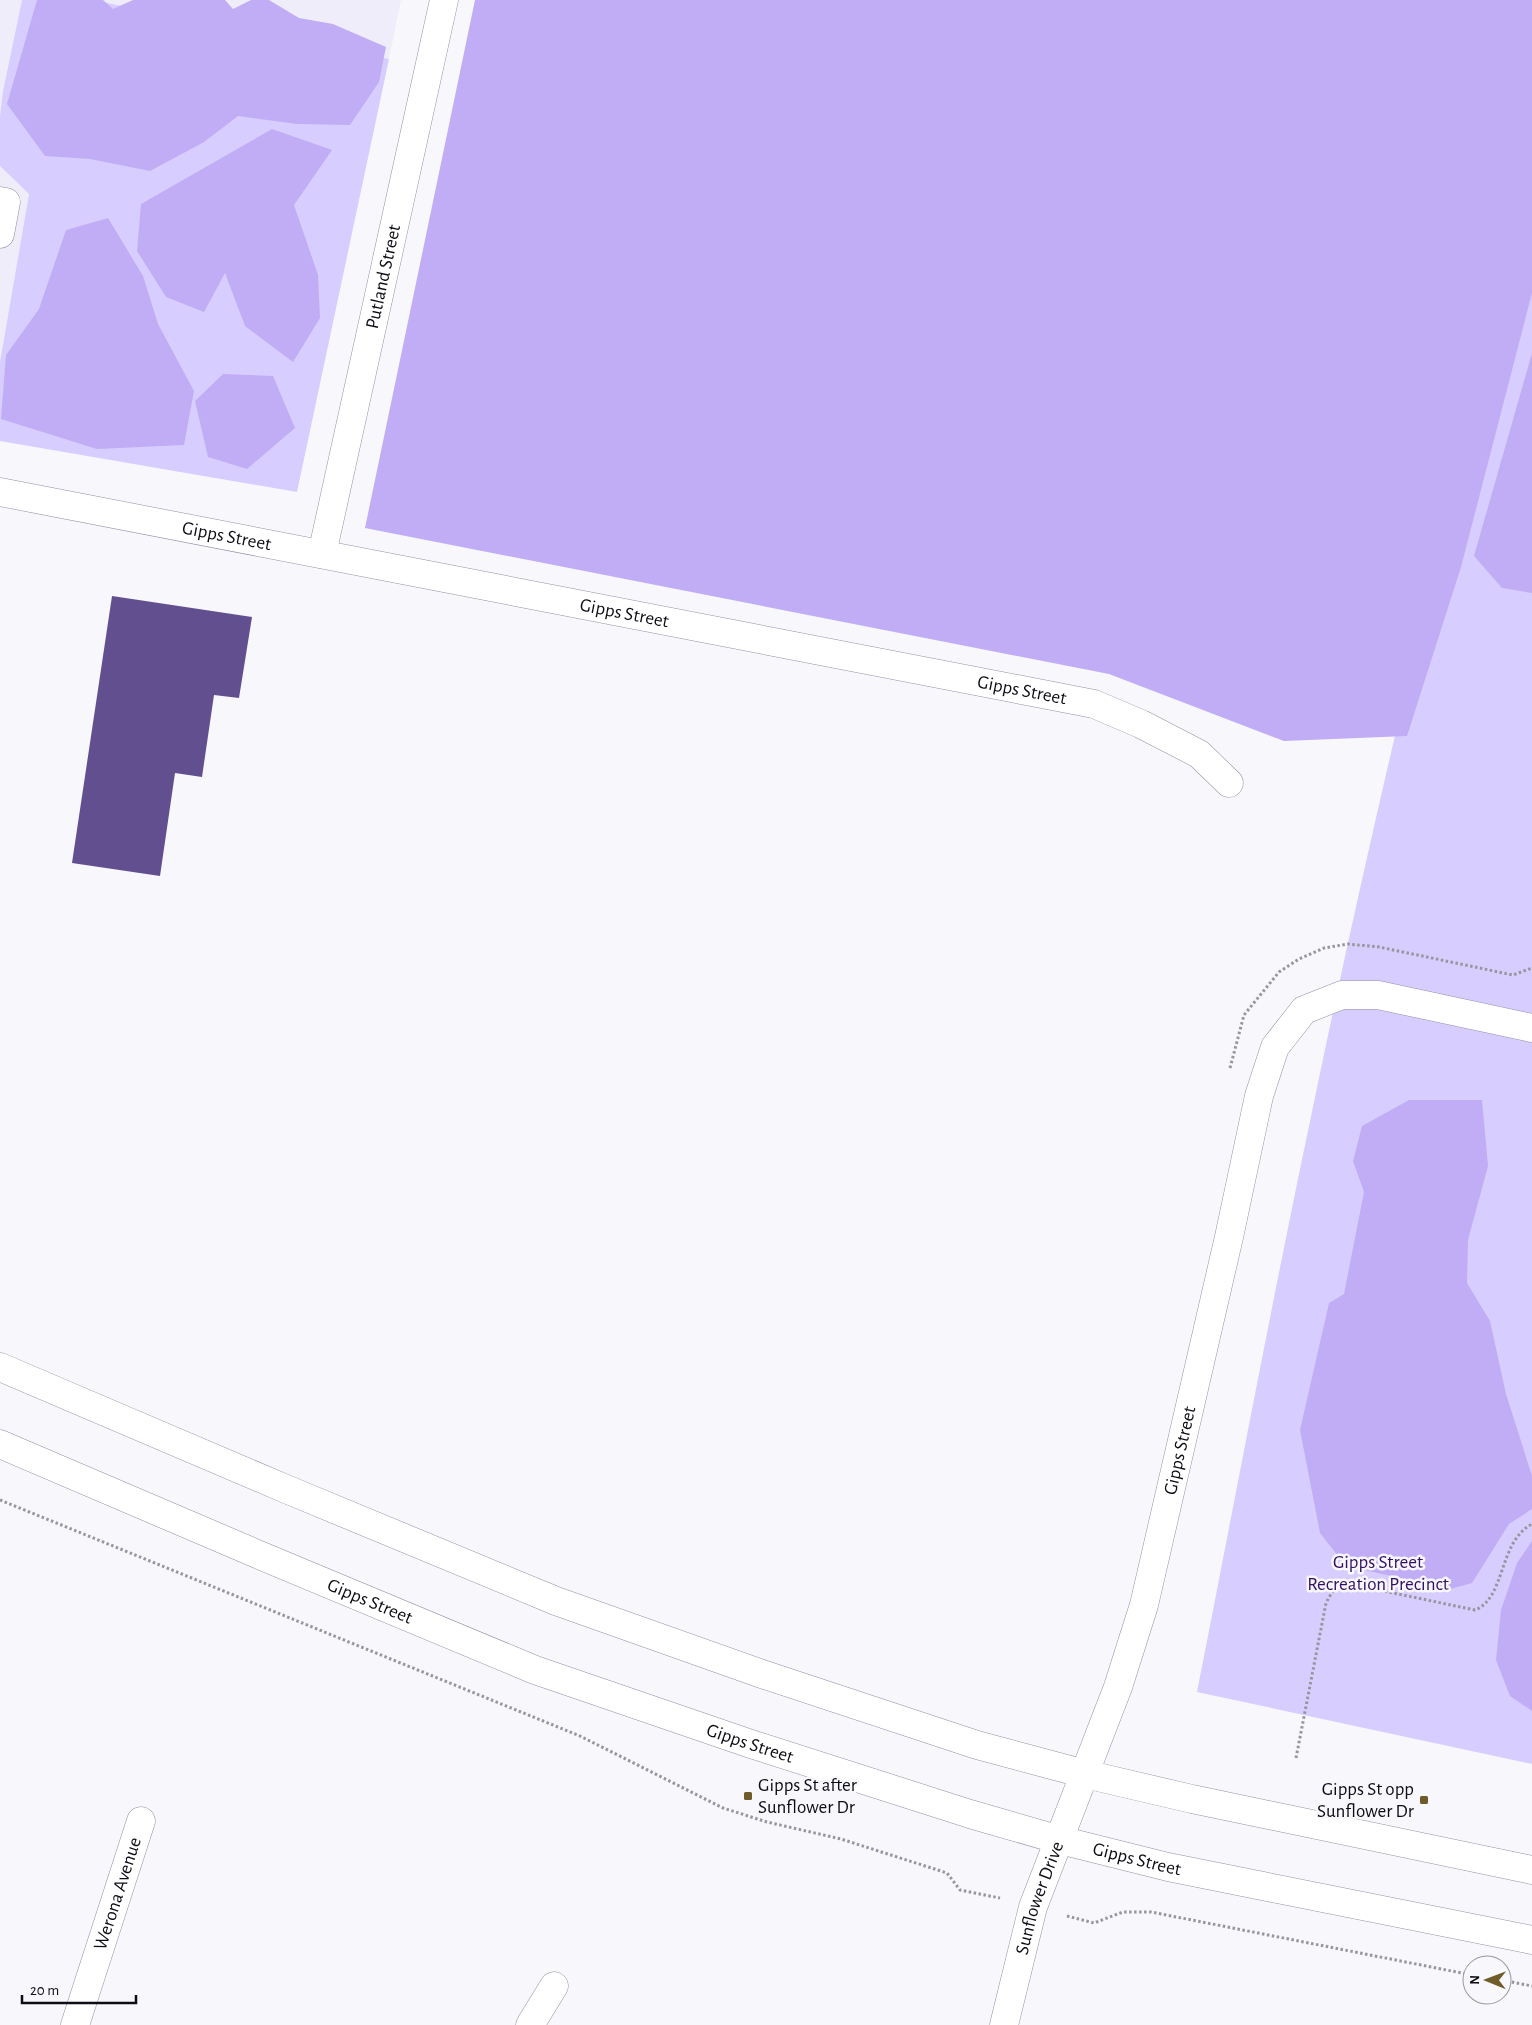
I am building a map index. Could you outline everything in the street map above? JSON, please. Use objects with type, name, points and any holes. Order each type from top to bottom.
[{"type":"main road","name":"Putland Street","points":[[322,554],[444,0]]},
{"type":"main road","points":[[0,201],[6,202],[0,234]]},
{"type":"main road","name":"Gipps Street","points":[[0,492],[1094,704],[1141,724],[1199,754],[1229,783]]},
{"type":"main road","name":"Gipps Street","points":[[1085,1774],[1118,1687],[1144,1604],[1229,1237],[1259,1096],[1275,1047],[1304,1010],[1342,995],[1378,995],[1532,1028]]},
{"type":"main road","points":[[0,1367],[286,1490],[556,1601],[762,1674],[968,1742],[1085,1774],[1192,1799],[1532,1870]]},
{"type":"main road","name":"Gipps Street","points":[[0,1444],[535,1670],[751,1744],[970,1814],[1060,1840],[1168,1867],[1532,1940]]},
{"type":"main road","name":"Sunflower Drive","points":[[1004,2025],[1033,1907],[1085,1774]]},
{"type":"main road","name":"Werona Avenue","points":[[75,2025],[141,1821]]},
{"type":"main road","points":[[530,2025],[554,1986]]},
{"type":"path","points":[[0,1500],[580,1736],[723,1808],[767,1822],[841,1840],[915,1862],[948,1873],[960,1890],[979,1892]]},
{"type":"path","points":[[1296,1758],[1324,1613],[1332,1591],[1342,1585],[1355,1585],[1475,1610],[1484,1606],[1491,1596],[1516,1536],[1532,1524]]},
{"type":"path","points":[[1094,1923],[1123,1912],[1151,1912],[1462,1973]]},
{"type":"path","points":[[1512,1982],[1532,1986]]},
{"type":"shaded area","points":[[0,0],[22,0],[3,91],[0,116]]},
{"type":"shaded area","points":[[92,0],[401,0],[389,59]]},
{"type":"shaded area","points":[[0,166],[29,194],[0,362]]},
{"type":"green space","points":[[22,0],[92,0],[389,59],[297,492],[0,441],[0,362],[29,194],[0,166],[0,116],[3,91]]},
{"type":"green space","points":[[37,0],[103,0],[113,9],[133,0],[225,0],[233,9],[251,0],[269,0],[299,18],[333,24],[386,47],[379,82],[350,125],[297,124],[238,116],[204,142],[150,171],[90,159],[45,156],[7,104]]},
{"type":"green space","points":[[475,0],[1532,0],[1532,293],[1461,567],[1407,736],[1284,741],[1109,674],[365,528]]},
{"type":"green space","points":[[272,129],[332,150],[294,205],[318,275],[320,318],[293,362],[245,326],[225,273],[204,312],[166,297],[137,251],[141,204]]},
{"type":"green space","name":"Gipps Street Recreation Precinct","points":[[1532,163],[1532,1764],[1197,1692],[1302,1159],[1368,852]]},
{"type":"green space","points":[[108,218],[143,276],[158,324],[194,391],[184,445],[97,449],[1,419],[6,355],[39,309],[66,230]]},
{"type":"green space","points":[[1532,353],[1532,593],[1502,588],[1474,556]]},
{"type":"green space","points":[[223,374],[273,376],[295,428],[247,469],[208,457],[195,401]]},
{"type":"green space","points":[[1409,1100],[1482,1100],[1488,1166],[1468,1240],[1467,1283],[1490,1321],[1506,1394],[1532,1476],[1532,1509],[1509,1524],[1472,1583],[1450,1589],[1346,1566],[1320,1533],[1300,1430],[1329,1303],[1344,1294],[1364,1192],[1353,1161],[1362,1126]]},
{"type":"green space","points":[[1532,1541],[1532,1711],[1510,1696],[1496,1660],[1501,1610],[1517,1563]]},
{"type":"building","points":[[112,596],[252,617],[239,698],[214,695],[202,777],[175,773],[160,876],[72,863]]},
{"type":"place","name":"Gipps St after Sunflower Dr","points":[[748,1796]]},
{"type":"place","name":"Gipps St opp Sunflower Dr","points":[[1424,1800]]}]
